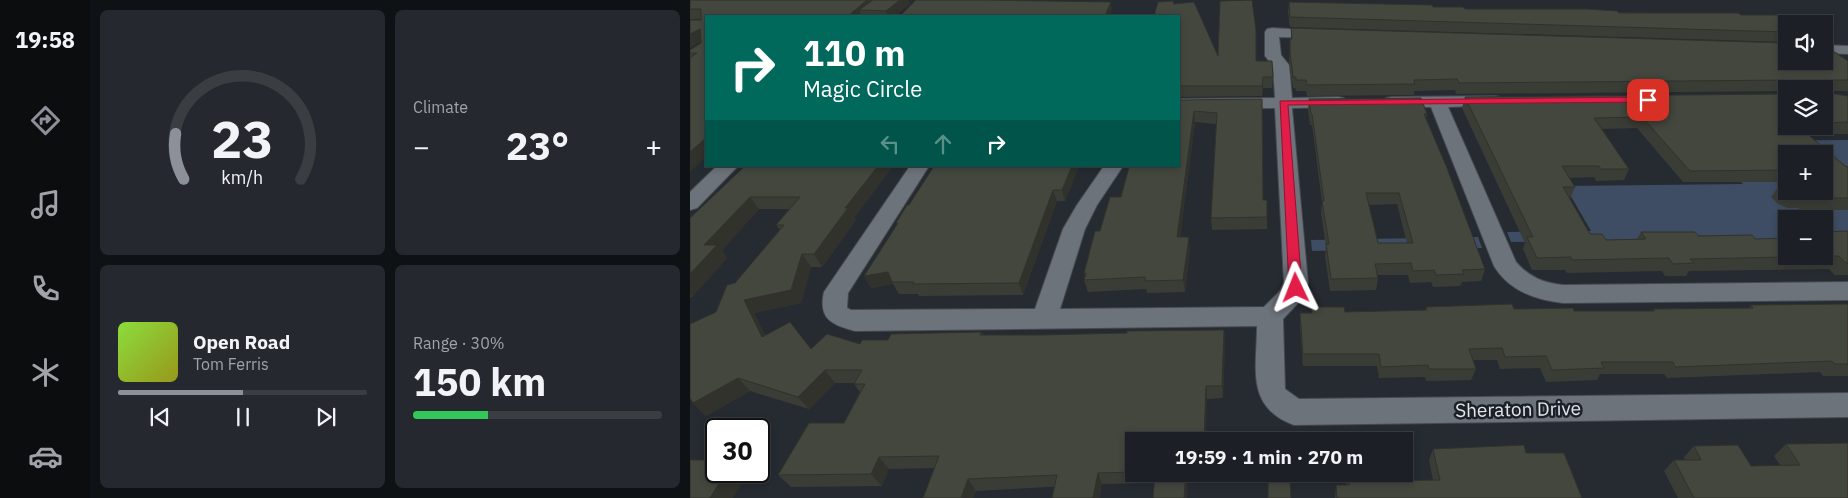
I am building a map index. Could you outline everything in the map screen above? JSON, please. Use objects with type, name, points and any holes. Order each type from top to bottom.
[{"type":"street","points":[[919,167],[836,292],[834,309],[837,315],[854,322],[1270,316],[1294,291],[1296,283],[1281,65],[1273,56],[1272,28],[1341,35]]},
{"type":"street","points":[[1833,49],[1848,50]]},
{"type":"street","points":[[1833,55],[1848,65]]},
{"type":"street","points":[[1380,102],[1514,101]]},
{"type":"street","points":[[1180,104],[1351,102]]},
{"type":"street","points":[[1438,102],[1506,266],[1518,279],[1536,289],[1562,294],[1848,291]]},
{"type":"street","points":[[690,203],[728,167]]},
{"type":"street","points":[[1045,318],[1074,229],[1087,205],[1113,167]]},
{"type":"street","name":"Sheraton Drive","points":[[1270,316],[1271,391],[1275,398],[1294,412],[1848,405]]},
{"type":"shaded area","points":[[1848,140],[1848,238],[1833,238],[1833,210],[1778,210],[1778,239],[1511,242],[1507,232],[1591,231],[1565,186],[1743,184],[1704,141]]},
{"type":"shaded area","points":[[1478,237],[1482,248],[1312,251],[1311,240]]},
{"type":"building","points":[[690,0],[867,0],[849,15],[705,15],[705,139],[690,152],[690,58],[697,53],[690,53],[690,50],[701,43],[700,29],[690,34],[690,20],[701,20],[701,9],[690,9]]},
{"type":"building","points":[[873,0],[900,0],[886,11],[859,10]]},
{"type":"building","points":[[916,0],[1111,2],[1105,15],[901,15]]},
{"type":"building","points":[[1252,0],[1256,30],[1256,61],[1272,61],[1273,77],[1263,77],[1262,86],[1180,86],[1180,15],[1154,15],[1158,2],[1173,1],[1174,4],[1194,2],[1218,56],[1220,1]]},
{"type":"building","points":[[1289,2],[1432,5],[1433,7],[1463,7],[1465,9],[1587,9],[1617,11],[1619,13],[1738,13],[1741,15],[1777,15],[1778,32],[1290,17]]},
{"type":"building","points":[[1291,28],[1778,43],[1778,70],[1833,70],[1833,51],[1848,61],[1848,80],[1459,83],[1457,79],[1414,80],[1415,84],[1307,85],[1306,80],[1296,80],[1296,77],[1293,77],[1290,52],[1290,39],[1292,39]]},
{"type":"building","points":[[1778,94],[1778,135],[1809,135],[1820,145],[1778,145],[1778,170],[1690,171],[1642,117],[1594,118],[1629,169],[1601,169],[1599,166],[1562,166],[1575,187],[1563,187],[1590,234],[1602,234],[1606,240],[1646,239],[1641,232],[1695,232],[1699,236],[1752,235],[1755,239],[1778,238],[1778,257],[1690,259],[1694,263],[1673,264],[1669,258],[1572,260],[1571,257],[1537,258],[1527,237],[1533,237],[1465,97]]},
{"type":"building","points":[[1833,94],[1848,96],[1848,122],[1833,123]]},
{"type":"building","points":[[1421,98],[1427,114],[1424,114],[1447,168],[1485,269],[1462,270],[1464,274],[1436,275],[1434,270],[1413,271],[1411,263],[1375,264],[1378,278],[1331,279],[1326,244],[1329,244],[1322,201],[1324,201],[1309,99]],"holes":[[[1366,193],[1399,193],[1413,243],[1378,243]]]},
{"type":"building","points":[[1262,99],[1263,200],[1267,200],[1267,217],[1211,218],[1217,113],[1194,111],[1177,237],[1189,237],[1183,280],[1145,281],[1145,277],[1084,280],[1086,273],[1084,273],[1095,231],[1100,231],[1110,197],[1121,197],[1129,167],[1180,167],[1180,100]]},
{"type":"building","points":[[1833,156],[1848,167],[1848,198],[1833,198]]},
{"type":"building","points":[[744,167],[877,167],[845,208],[848,208],[814,254],[802,254],[791,290],[744,300],[762,337],[790,322],[811,349],[827,334],[860,344],[862,340],[888,340],[891,334],[981,332],[980,335],[1040,335],[1127,333],[1127,331],[1224,330],[1222,386],[1206,386],[1204,432],[1125,432],[1125,472],[1098,473],[1093,498],[1052,498],[1057,475],[968,479],[961,498],[923,498],[939,456],[879,457],[871,474],[778,475],[809,423],[844,423],[865,384],[854,384],[862,370],[825,370],[798,397],[738,378],[693,403],[690,398],[690,324],[716,312],[727,285],[735,283],[784,225],[776,225],[800,197],[750,197],[704,245],[717,245],[690,274],[690,218]]},
{"type":"building","points":[[933,167],[1072,167],[1062,190],[1053,190],[1019,283],[913,284],[914,282],[892,282],[888,272],[864,276],[898,223],[896,223],[907,205],[909,205]]},
{"type":"building","points":[[1848,231],[1848,263],[1839,256],[1833,256],[1833,232]]},
{"type":"building","points":[[1512,304],[1514,309],[1573,308],[1574,311],[1655,311],[1653,309],[1753,308],[1751,305],[1848,304],[1848,364],[1835,364],[1832,361],[1675,367],[1673,362],[1601,362],[1604,368],[1552,370],[1546,356],[1505,357],[1502,348],[1469,349],[1476,369],[1429,369],[1428,365],[1381,367],[1379,354],[1303,354],[1300,313],[1312,313],[1312,307],[1344,307],[1345,312],[1427,310],[1426,307]]},
{"type":"building","points":[[1848,443],[1848,498],[1694,498],[1674,460],[1701,460],[1694,446],[1738,445],[1751,466],[1800,465],[1786,444]]},
{"type":"building","points":[[1524,445],[1526,453],[1564,453],[1582,498],[1337,498],[1336,485],[1349,485],[1349,482],[1440,480],[1433,449]]},
{"type":"building","points":[[690,460],[705,460],[705,483],[719,483],[710,498],[690,498]]},
{"type":"building","points":[[1154,482],[1185,482],[1184,498],[1153,498]]},
{"type":"building","points":[[1268,482],[1290,482],[1291,498],[1268,498]]},
{"type":"route","points":[[1296,288],[1284,103],[1648,100]]}]
